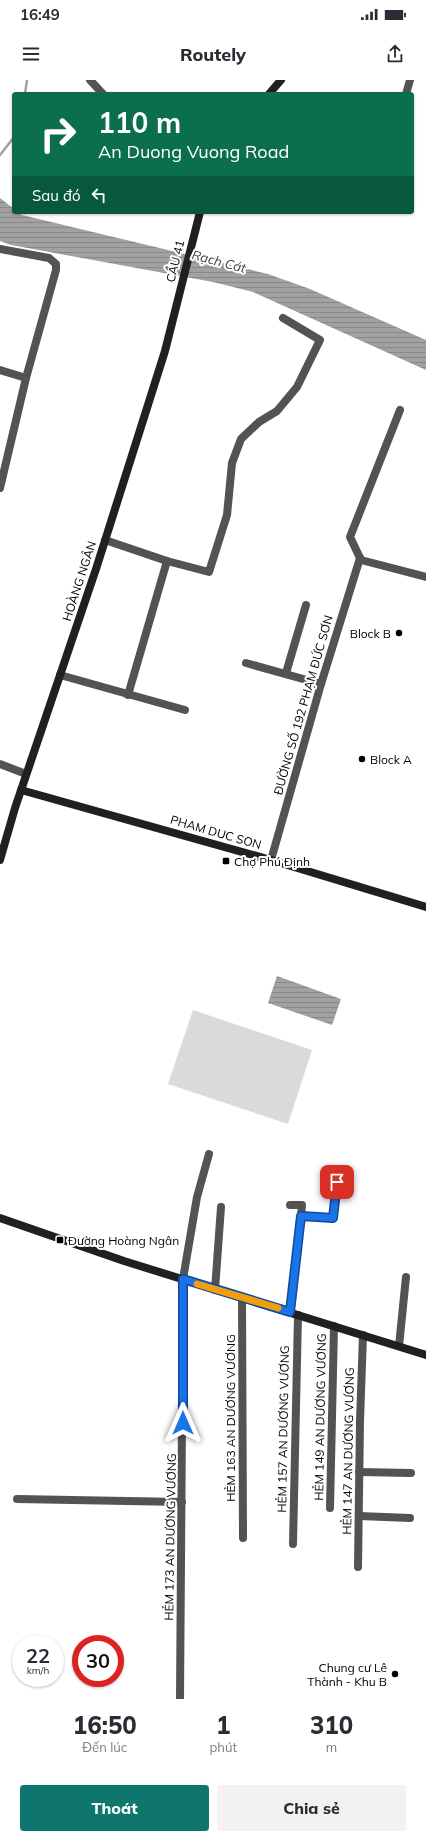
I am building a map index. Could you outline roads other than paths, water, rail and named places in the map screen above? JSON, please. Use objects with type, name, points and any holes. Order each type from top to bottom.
[{"type":"street","points":[[90,80],[101,92]]},
{"type":"street","points":[[271,92],[281,80]]},
{"type":"street","points":[[407,92],[410,80]]},
{"type":"street","name":"CẦU 41","points":[[175,308],[199,215]]},
{"type":"street","points":[[0,249],[49,258],[56,264],[56,270],[26,378],[0,488]]},
{"type":"street","name":"HOÀNG NGÂN","points":[[0,856],[105,540],[164,351],[175,308]]},
{"type":"street","points":[[105,540],[167,561],[209,572],[227,516],[232,463],[241,439],[259,422],[277,411],[297,387],[316,352],[320,340],[283,318]]},
{"type":"street","points":[[0,370],[26,378]]},
{"type":"street","points":[[400,410],[350,536],[361,560],[426,577]]},
{"type":"street","name":"ĐƯỜNG SỐ 192 PHẠM ĐỨC SƠN","points":[[271,860],[321,684],[360,558]]},
{"type":"street","points":[[128,695],[167,561]]},
{"type":"street","points":[[286,673],[306,605]]},
{"type":"street","points":[[246,663],[321,684]]},
{"type":"street","points":[[60,675],[185,710]]},
{"type":"street","points":[[0,764],[26,774]]},
{"type":"street","name":"PHAM DUC SON","points":[[21,790],[271,860],[426,907]]},
{"type":"street","name":"HẺM 173 AN DƯƠNG VƯƠNG","points":[[180,1699],[183,1279],[197,1197],[209,1154]]},
{"type":"street","points":[[290,1205],[302,1205],[301,1216],[333,1218],[337,1182]]},
{"type":"street","points":[[215,1290],[221,1207]]},
{"type":"street","name":"HẺM 157 AN DƯƠNG VƯƠNG","points":[[292,1544],[294,1313],[301,1216]]},
{"type":"street","points":[[0,1218],[215,1290],[294,1313],[426,1355]]},
{"type":"street","points":[[399,1346],[406,1277]]},
{"type":"street","name":"HẺM 163 AN DƯƠNG VƯƠNG","points":[[242,1297],[243,1538]]},
{"type":"street","name":"HẺM 149 AN DƯƠNG VƯƠNG","points":[[330,1508],[334,1326]]},
{"type":"street","name":"HẺM 147 AN DƯƠNG VƯƠNG","points":[[358,1567],[363,1335]]},
{"type":"street","points":[[359,1472],[411,1473]]},
{"type":"street","points":[[17,1499],[182,1502]]},
{"type":"street","points":[[359,1516],[410,1518]]},
{"type":"waterway","points":[[25,92],[27,80]]},
{"type":"waterway","points":[[0,155],[12,140]]},
{"type":"place","name":"Block B","points":[[399,633]]},
{"type":"place","name":"Block A","points":[[362,759]]},
{"type":"place","name":"Chợ Phú Định","points":[[226,861]]},
{"type":"place","name":"Đường Hoàng Ngân","points":[[60,1240]]},
{"type":"place","name":"Chung cư Lê Thành - Khu B","points":[[395,1674]]},
{"type":"water label","name":"Rạch Cát","points":[[219,261]]}]
